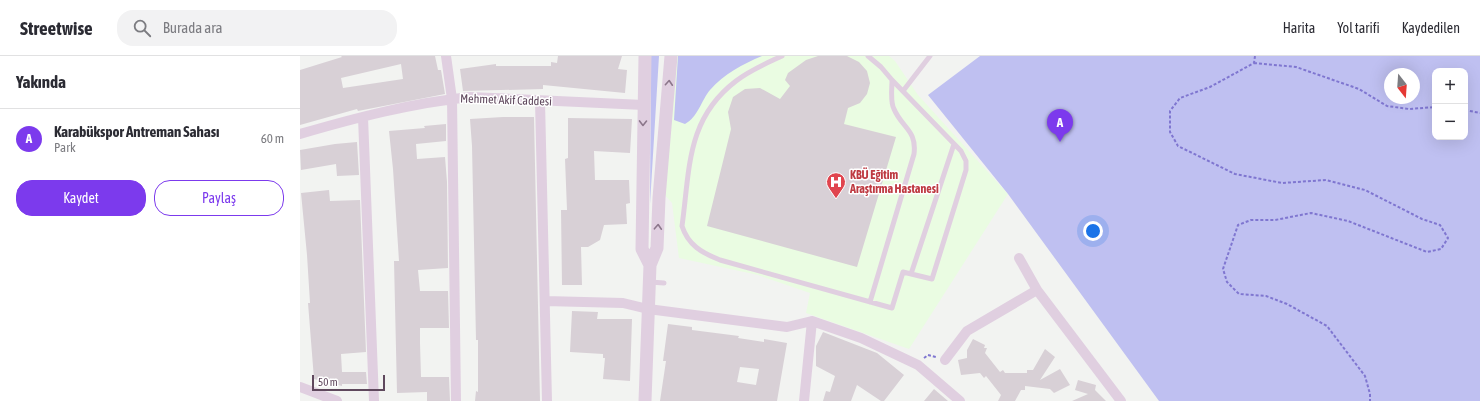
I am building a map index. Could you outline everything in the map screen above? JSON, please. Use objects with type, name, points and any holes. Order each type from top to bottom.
[{"type":"street","points":[[446,56],[452,99],[456,401]]},
{"type":"street","points":[[645,56],[642,249],[650,265]]},
{"type":"street","points":[[645,401],[650,265],[657,248],[659,198],[671,56]]},
{"type":"street","name":"Mehmet Akif Caddesi","points":[[300,134],[363,117],[452,99],[470,97],[644,104]]},
{"type":"street","points":[[540,101],[547,401]]},
{"type":"street","points":[[363,117],[374,401]]},
{"type":"street","points":[[1020,258],[1037,290],[1121,401]]},
{"type":"street","points":[[945,360],[967,330],[1037,290]]},
{"type":"street","points":[[545,301],[623,303],[648,309],[787,327],[812,321],[861,338],[918,364],[960,401]]},
{"type":"street","points":[[804,401],[812,321]]},
{"type":"street","points":[[300,387],[337,401]]},
{"type":"lane","points":[[782,56],[738,80],[710,106],[701,122],[694,140],[682,226],[684,235],[694,246],[706,255],[720,260],[892,308],[903,272],[932,279],[966,170],[966,161],[961,151],[881,67],[868,56]]},
{"type":"lane","points":[[903,91],[930,56]]},
{"type":"lane","points":[[870,302],[916,143],[912,134],[893,108],[892,80]]},
{"type":"lane","points":[[911,274],[954,144]]},
{"type":"lane","points":[[649,282],[664,283]]},
{"type":"path","points":[[1254,63],[1255,56]]},
{"type":"path","points":[[1370,401],[1370,394],[1365,376],[1327,326],[1287,304],[1266,296],[1239,294],[1227,282],[1223,268],[1230,243],[1238,225],[1251,220],[1275,220],[1311,213],[1348,221],[1427,252],[1442,249],[1448,238],[1440,225],[1422,219],[1365,190],[1326,180],[1282,183],[1235,174],[1178,146],[1170,132],[1170,111],[1180,98],[1210,87],[1254,63],[1296,67],[1359,89],[1386,106],[1409,109],[1432,107]]},
{"type":"path","points":[[1468,111],[1480,113]]},
{"type":"path","points":[[918,364],[922,358],[928,355],[945,360]]},
{"type":"shaded area","points":[[651,56],[659,56],[650,204]]},
{"type":"shaded area","name":"KBÜ Eğitim Araştırma Hastanesi","points":[[677,56],[889,56],[895,61],[918,95],[1008,194],[909,349],[806,313],[810,293],[758,275],[679,258],[672,203],[662,192]]},
{"type":"shaded area","points":[[678,56],[762,56],[741,66],[715,84],[693,117],[685,124],[674,120]]},
{"type":"shaded area","points":[[980,56],[1480,56],[1480,401],[1159,401],[1008,194],[928,95]]},
{"type":"building","points":[[341,56],[435,56],[438,70],[441,70],[445,94],[358,111],[357,109],[300,125],[300,70],[342,57]],"holes":[[[401,64],[403,79],[343,88],[341,78]]]},
{"type":"building","points":[[558,56],[622,56],[618,69],[627,70],[625,93],[543,85],[543,89],[463,91],[460,69],[496,64],[496,66],[551,66],[551,62],[557,63]]},
{"type":"building","points":[[818,56],[847,56],[859,62],[867,71],[870,83],[867,94],[860,103],[848,108],[844,124],[896,137],[857,267],[707,226],[731,129],[728,112],[733,97],[745,89],[760,88],[780,99],[790,86],[785,80],[788,73],[806,60]]},
{"type":"building","points":[[534,117],[540,401],[475,401],[476,391],[478,392],[478,340],[476,340],[472,146],[470,119]]},
{"type":"building","points":[[568,118],[632,119],[630,153],[594,151],[595,180],[629,180],[630,203],[626,204],[627,224],[604,225],[600,240],[588,247],[581,247],[582,285],[562,285],[561,210],[567,210],[565,159],[568,158]]},
{"type":"building","points":[[446,124],[446,141],[416,144],[417,159],[445,157],[447,182],[448,268],[418,270],[420,291],[448,291],[449,328],[420,328],[420,343],[421,377],[449,377],[450,401],[427,401],[427,392],[397,393],[394,261],[399,261],[389,131],[425,128],[424,126]]},
{"type":"building","points":[[357,142],[359,175],[337,176],[336,164],[301,170],[300,150]]},
{"type":"building","points":[[329,190],[330,201],[360,200],[366,352],[341,354],[342,372],[366,372],[367,384],[342,384],[342,386],[314,379],[308,303],[310,303],[307,255],[301,193]]},
{"type":"building","points":[[572,311],[598,312],[597,319],[632,319],[630,381],[603,379],[605,358],[603,358],[603,354],[570,352]]},
{"type":"building","points":[[668,324],[692,327],[692,330],[739,336],[738,338],[764,342],[764,339],[787,343],[777,401],[660,401],[666,361],[663,361]],"holes":[[[740,367],[759,369],[756,385],[737,382]]]},
{"type":"building","points":[[823,332],[877,353],[904,375],[884,401],[881,401],[857,385],[851,401],[823,401],[826,391],[830,392],[835,376],[816,366],[816,346]]},
{"type":"building","points":[[973,339],[985,345],[984,348],[987,348],[985,353],[1000,372],[1003,370],[1005,373],[1027,373],[1027,370],[1033,370],[1045,349],[1055,357],[1040,380],[1060,369],[1070,385],[1054,393],[1050,389],[1025,386],[1025,390],[1021,390],[1015,401],[998,401],[1001,395],[986,376],[984,378],[980,373],[961,375],[958,360],[967,358],[967,350]]},
{"type":"building","points":[[1078,380],[1096,385],[1095,390],[1106,401],[1072,401],[1088,394],[1075,390]]},
{"type":"building","points":[[934,389],[948,401],[924,401]]},
{"type":"place","name":"Karabükspor Antreman Sahası","points":[[1060,142]]},
{"type":"place","name":"KBÜ Eğitim Araştırma Hastanesi","points":[[836,199]]}]
